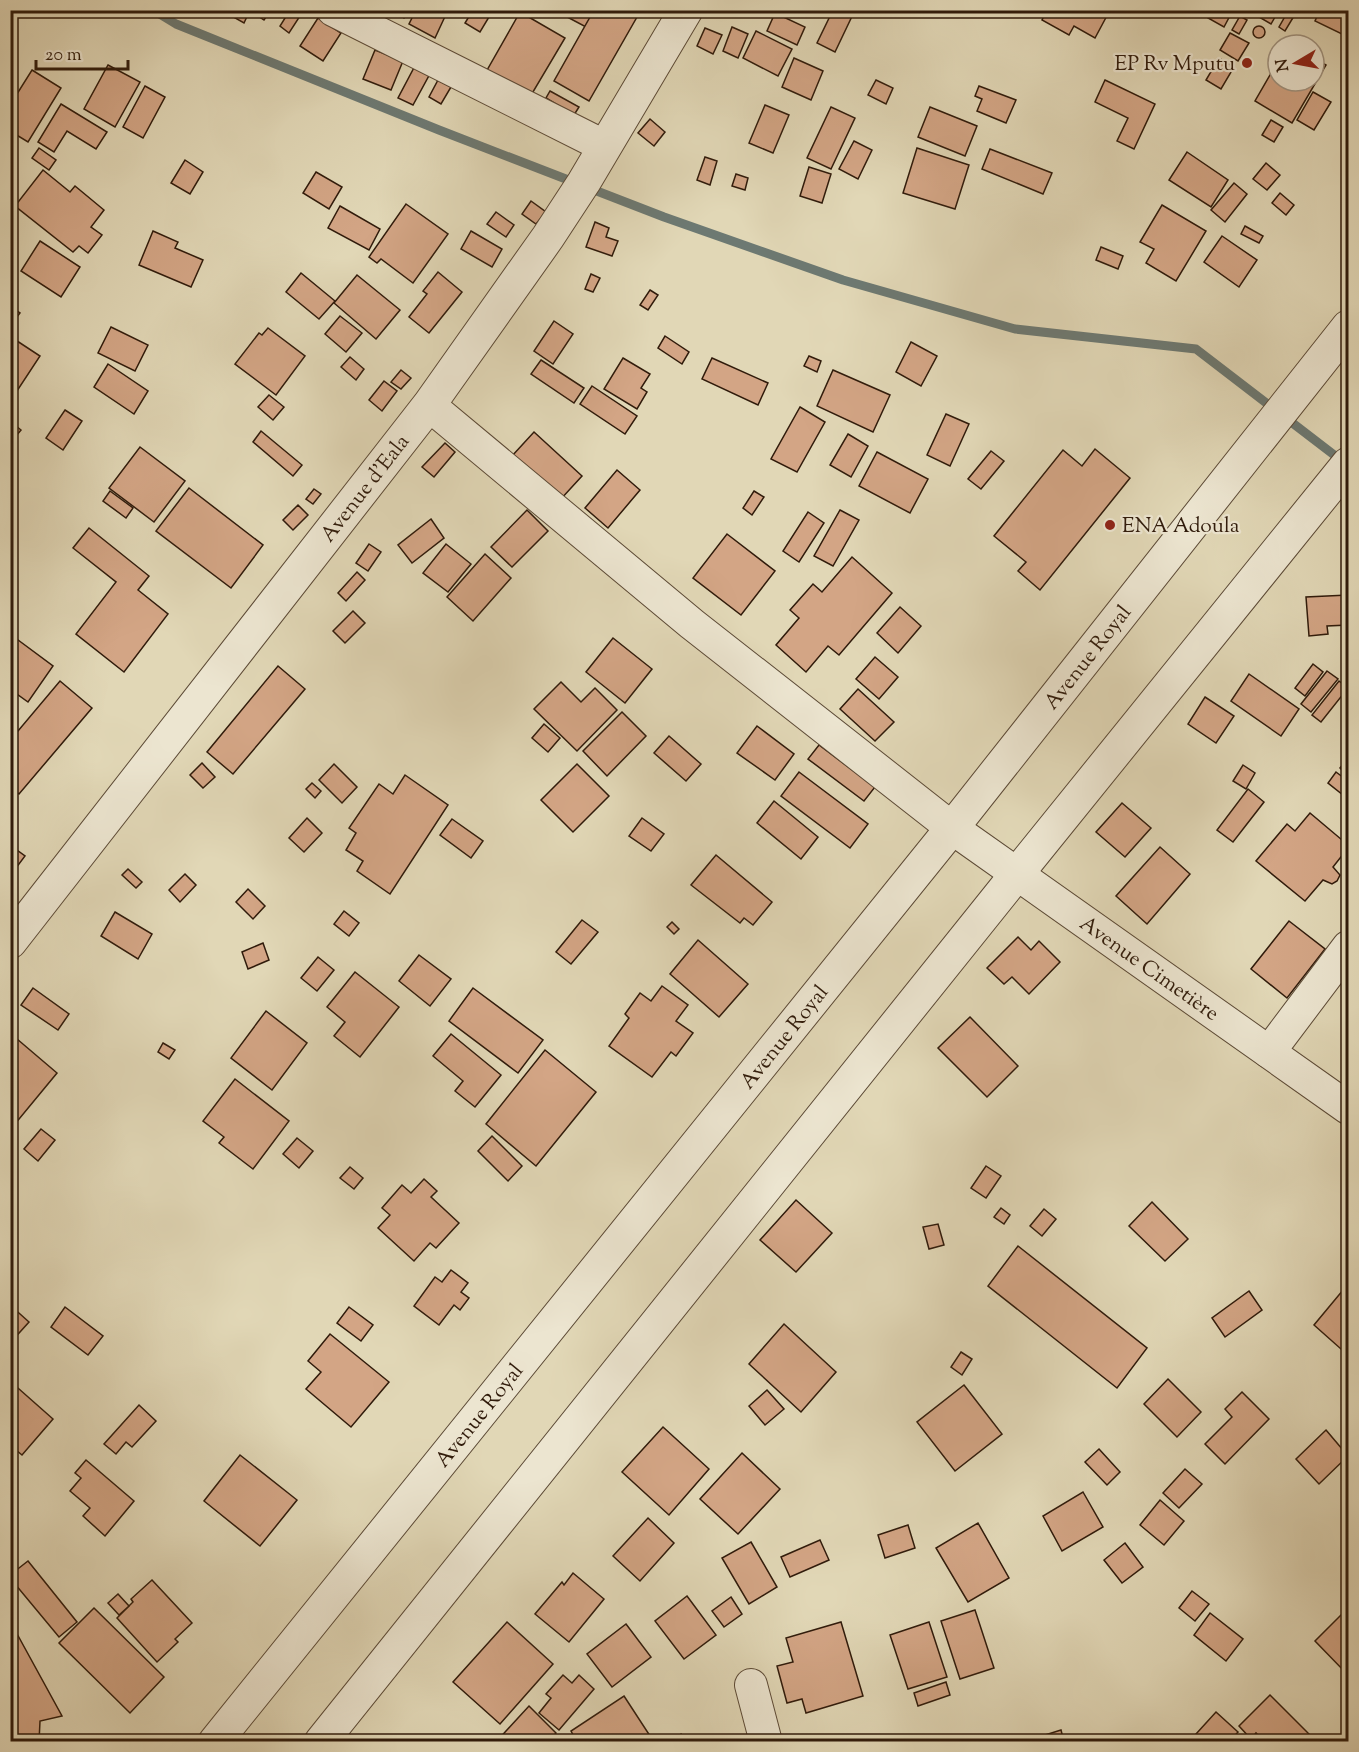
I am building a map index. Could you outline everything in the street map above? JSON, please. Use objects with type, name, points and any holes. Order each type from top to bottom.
[{"type":"street","points":[[333,10],[599,157]]},
{"type":"street","name":"Avenue d'Eala","points":[[10,942],[429,405],[548,237],[599,157],[686,10]]},
{"type":"street","name":"Avenue Royal","points":[[215,1742],[952,828],[1348,327]]},
{"type":"street","name":"Avenue Cimetière","points":[[429,405],[692,624],[952,828],[1348,1108]]},
{"type":"street","points":[[321,1742],[1016,875],[1342,473]]},
{"type":"street","points":[[1269,1052],[1348,947]]},
{"type":"street","points":[[751,1685],[766,1742]]},
{"type":"building","points":[[230,10],[250,10],[244,23],[228,14]]},
{"type":"building","points":[[257,10],[271,10],[264,20],[255,14]]},
{"type":"building","points":[[290,10],[300,16],[289,33],[280,26]]},
{"type":"building","points":[[391,10],[408,10],[404,18]]},
{"type":"building","points":[[416,10],[448,10],[435,38],[409,24]]},
{"type":"building","points":[[473,10],[489,17],[480,32],[465,23]]},
{"type":"building","points":[[554,10],[594,10],[586,27]]},
{"type":"building","points":[[594,10],[641,10],[589,101],[554,81]]},
{"type":"building","points":[[833,10],[855,10],[835,52],[817,43]]},
{"type":"building","points":[[1047,10],[1110,10],[1095,38],[1074,26],[1069,35],[1042,20]]},
{"type":"building","points":[[1212,10],[1233,10],[1224,27],[1208,18]]},
{"type":"building","points":[[1247,10],[1279,10],[1271,24]]},
{"type":"building","points":[[1320,10],[1348,10],[1346,36],[1315,21]]},
{"type":"building","points":[[520,12],[565,38],[530,97],[486,72]]},
{"type":"building","points":[[775,13],[805,27],[797,45],[767,31]]},
{"type":"building","points":[[1287,13],[1294,16],[1285,31],[1279,27]]},
{"type":"building","points":[[1240,16],[1247,20],[1239,34],[1232,30]]},
{"type":"building","points":[[318,18],[341,33],[323,61],[300,46]]},
{"type":"building","points":[[1261,26],[1264,27],[1264,37],[1257,38],[1254,37],[1253,30],[1254,27]]},
{"type":"building","points":[[732,27],[748,34],[738,58],[723,51]]},
{"type":"building","points":[[705,28],[722,35],[713,54],[697,46]]},
{"type":"building","points":[[756,31],[792,49],[778,76],[743,58]]},
{"type":"building","points":[[1230,33],[1249,43],[1238,61],[1220,50]]},
{"type":"building","points":[[375,50],[403,61],[391,90],[363,79]]},
{"type":"building","points":[[794,58],[823,71],[811,100],[782,87]]},
{"type":"building","points":[[1219,58],[1234,67],[1221,89],[1206,80]]},
{"type":"building","points":[[417,62],[432,70],[413,105],[398,98]]},
{"type":"building","points":[[108,65],[140,82],[115,127],[84,109]]},
{"type":"building","points":[[32,70],[61,88],[28,142],[10,131],[10,105]]},
{"type":"building","points":[[438,80],[451,87],[441,104],[429,97]]},
{"type":"building","points":[[876,80],[893,88],[886,104],[868,95]]},
{"type":"building","points":[[1105,80],[1155,104],[1134,149],[1117,141],[1128,118],[1095,102]]},
{"type":"building","points":[[1266,82],[1266,93],[1310,93],[1292,123],[1255,101]]},
{"type":"building","points":[[145,86],[165,97],[143,138],[123,127]]},
{"type":"building","points":[[979,86],[1016,100],[1006,123],[977,111],[982,99],[975,96]]},
{"type":"building","points":[[550,91],[579,107],[574,115],[546,98]]},
{"type":"building","points":[[1312,93],[1331,102],[1314,130],[1297,120]]},
{"type":"building","points":[[61,104],[107,132],[96,149],[67,131],[54,152],[38,142]]},
{"type":"building","points":[[765,105],[789,115],[773,153],[749,143]]},
{"type":"building","points":[[831,107],[855,118],[831,169],[807,158]]},
{"type":"building","points":[[930,107],[977,126],[965,156],[918,137]]},
{"type":"building","points":[[650,119],[665,132],[654,146],[638,133]]},
{"type":"building","points":[[1271,120],[1283,127],[1274,142],[1262,135]]},
{"type":"building","points":[[854,141],[872,150],[858,179],[839,169]]},
{"type":"building","points":[[39,148],[56,160],[49,170],[32,158]]},
{"type":"building","points":[[917,148],[969,165],[955,209],[903,193]]},
{"type":"building","points":[[990,149],[1052,173],[1043,194],[982,169]]},
{"type":"building","points":[[1187,152],[1228,180],[1211,207],[1169,180]]},
{"type":"building","points":[[705,157],[717,161],[710,185],[697,180]]},
{"type":"building","points":[[185,160],[203,172],[190,194],[171,183]]},
{"type":"building","points":[[1266,163],[1280,175],[1267,190],[1253,179]]},
{"type":"building","points":[[809,167],[831,174],[822,203],[800,196]]},
{"type":"building","points":[[43,170],[70,192],[75,186],[104,210],[91,227],[102,235],[88,253],[79,246],[73,252],[15,206]]},
{"type":"building","points":[[316,172],[342,187],[329,209],[303,193]]},
{"type":"building","points":[[736,174],[748,178],[745,190],[732,186]]},
{"type":"building","points":[[1234,183],[1247,194],[1225,222],[1211,210]]},
{"type":"building","points":[[1280,193],[1294,205],[1286,215],[1272,203]]},
{"type":"building","points":[[531,201],[546,212],[536,224],[522,214]]},
{"type":"building","points":[[406,204],[448,234],[413,283],[381,259],[377,263],[369,257]]},
{"type":"building","points":[[1162,205],[1206,231],[1176,281],[1146,263],[1154,249],[1140,242]]},
{"type":"building","points":[[340,206],[380,229],[369,250],[328,228]]},
{"type":"building","points":[[496,212],[514,225],[506,237],[487,224]]},
{"type":"building","points":[[595,222],[609,228],[606,237],[618,241],[612,256],[586,247]]},
{"type":"building","points":[[1245,226],[1263,236],[1259,243],[1241,234]]},
{"type":"building","points":[[153,231],[178,242],[175,248],[203,260],[191,287],[139,265]]},
{"type":"building","points":[[471,231],[502,249],[492,267],[461,249]]},
{"type":"building","points":[[1222,236],[1257,260],[1239,287],[1204,262]]},
{"type":"building","points":[[40,241],[80,267],[61,297],[21,271]]},
{"type":"building","points":[[1101,247],[1123,256],[1118,269],[1096,260]]},
{"type":"building","points":[[438,272],[462,292],[429,333],[409,317],[427,294],[423,291]]},
{"type":"building","points":[[301,273],[335,301],[319,319],[286,292]]},
{"type":"building","points":[[591,274],[600,278],[593,292],[585,289]]},
{"type":"building","points":[[357,275],[400,310],[376,339],[334,303]]},
{"type":"building","points":[[650,290],[658,295],[648,310],[640,305]]},
{"type":"building","points":[[10,306],[20,313],[10,326]]},
{"type":"building","points":[[340,316],[362,333],[346,352],[325,334]]},
{"type":"building","points":[[554,321],[573,334],[553,364],[534,351]]},
{"type":"building","points":[[111,327],[148,345],[135,371],[98,353]]},
{"type":"building","points":[[268,328],[305,356],[276,395],[235,364],[259,333],[262,335]]},
{"type":"building","points":[[665,336],[689,352],[682,364],[658,348]]},
{"type":"building","points":[[11,337],[40,356],[15,394],[10,391]]},
{"type":"building","points":[[911,342],[937,356],[921,386],[896,372]]},
{"type":"building","points":[[809,356],[821,361],[817,372],[804,366]]},
{"type":"building","points":[[350,357],[364,369],[356,380],[341,367]]},
{"type":"building","points":[[623,358],[650,374],[641,388],[647,392],[637,409],[604,389]]},
{"type":"building","points":[[712,358],[768,383],[758,405],[702,379]]},
{"type":"building","points":[[541,360],[584,388],[574,403],[531,374]]},
{"type":"building","points":[[108,364],[148,391],[134,414],[94,387]]},
{"type":"building","points":[[401,370],[411,378],[401,389],[391,382]]},
{"type":"building","points":[[833,370],[890,395],[873,432],[817,406]]},
{"type":"building","points":[[384,381],[397,391],[382,411],[369,400]]},
{"type":"building","points":[[592,386],[637,416],[625,434],[580,404]]},
{"type":"building","points":[[269,395],[284,407],[273,420],[258,407]]},
{"type":"building","points":[[800,407],[825,422],[797,472],[771,459]]},
{"type":"building","points":[[65,410],[82,421],[63,450],[46,438]]},
{"type":"building","points":[[946,414],[969,424],[950,466],[927,455]]},
{"type":"building","points":[[10,421],[21,430],[10,443]]},
{"type":"building","points":[[261,431],[302,465],[293,476],[253,442]]},
{"type":"building","points":[[534,432],[582,476],[560,500],[512,456]]},
{"type":"building","points":[[848,434],[868,446],[851,477],[830,465]]},
{"type":"building","points":[[445,443],[455,452],[434,477],[422,467]]},
{"type":"building","points":[[140,447],[185,481],[154,522],[109,488]]},
{"type":"building","points":[[1095,449],[1130,478],[1040,590],[1018,571],[1026,562],[994,536],[1063,450],[1082,466]]},
{"type":"building","points":[[991,451],[1004,461],[981,489],[968,479]]},
{"type":"building","points":[[877,452],[928,479],[910,513],[859,486]]},
{"type":"building","points":[[617,470],[640,490],[608,528],[585,508]]},
{"type":"building","points":[[189,488],[263,545],[231,588],[156,531]]},
{"type":"building","points":[[314,489],[321,494],[313,504],[306,499]]},
{"type":"building","points":[[110,491],[133,508],[126,518],[103,501]]},
{"type":"building","points":[[754,491],[764,497],[752,515],[743,508]]},
{"type":"building","points":[[298,505],[308,515],[293,530],[283,520]]},
{"type":"building","points":[[527,510],[548,531],[512,567],[491,547]]},
{"type":"building","points":[[840,510],[859,520],[833,566],[814,556]]},
{"type":"building","points":[[808,512],[824,523],[799,562],[783,551]]},
{"type":"building","points":[[431,519],[444,538],[412,563],[398,545]]},
{"type":"building","points":[[89,528],[149,576],[138,590],[168,614],[124,672],[76,634],[116,582],[73,548]]},
{"type":"building","points":[[727,534],[775,571],[741,615],[693,578]]},
{"type":"building","points":[[369,544],[381,552],[368,571],[356,563]]},
{"type":"building","points":[[446,544],[471,564],[448,592],[423,573]]},
{"type":"building","points":[[485,554],[511,578],[473,621],[447,597]]},
{"type":"building","points":[[852,557],[892,593],[839,655],[828,646],[806,672],[776,645],[799,618],[790,610],[813,584],[822,592]]},
{"type":"building","points":[[357,572],[365,580],[346,601],[338,593]]},
{"type":"building","points":[[1348,595],[1348,625],[1327,626],[1328,634],[1309,636],[1306,597]]},
{"type":"building","points":[[900,607],[921,626],[898,653],[877,633]]},
{"type":"building","points":[[353,611],[365,623],[345,643],[333,631]]},
{"type":"building","points":[[10,634],[53,666],[28,702],[10,689]]},
{"type":"building","points":[[613,638],[652,669],[625,703],[586,672]]},
{"type":"building","points":[[875,657],[898,677],[879,699],[856,679]]},
{"type":"building","points":[[1313,664],[1323,672],[1305,696],[1295,688]]},
{"type":"building","points":[[278,666],[305,689],[233,774],[207,752]]},
{"type":"building","points":[[1327,671],[1338,679],[1311,712],[1301,704]]},
{"type":"building","points":[[1249,674],[1299,709],[1281,736],[1231,701]]},
{"type":"building","points":[[60,681],[92,708],[19,794],[10,787],[10,725],[18,731]]},
{"type":"building","points":[[1339,681],[1348,688],[1321,722],[1312,715]]},
{"type":"building","points":[[561,682],[581,702],[595,688],[617,710],[577,751],[534,709]]},
{"type":"building","points":[[858,689],[894,722],[875,741],[840,709]]},
{"type":"building","points":[[1205,697],[1234,716],[1216,743],[1188,724]]},
{"type":"building","points":[[622,712],[646,736],[607,776],[583,751]]},
{"type":"building","points":[[544,724],[560,738],[548,752],[532,738]]},
{"type":"building","points":[[757,726],[794,754],[775,780],[737,753]]},
{"type":"building","points":[[669,736],[701,764],[686,781],[654,753]]},
{"type":"building","points":[[819,745],[875,787],[864,801],[808,759]]},
{"type":"building","points":[[1348,758],[1348,776],[1340,768]]},
{"type":"building","points":[[202,763],[215,777],[203,788],[190,775]]},
{"type":"building","points":[[334,764],[357,787],[342,803],[319,780]]},
{"type":"building","points":[[577,764],[609,796],[573,832],[541,800]]},
{"type":"building","points":[[1243,765],[1255,773],[1246,789],[1233,781]]},
{"type":"building","points":[[799,772],[868,824],[850,848],[781,796]]},
{"type":"building","points":[[1336,772],[1348,781],[1348,799],[1328,783]]},
{"type":"building","points":[[405,775],[448,805],[390,894],[357,871],[363,861],[346,850],[356,833],[349,828],[379,784],[393,794]]},
{"type":"building","points":[[312,783],[321,791],[315,798],[306,789]]},
{"type":"building","points":[[1248,789],[1264,802],[1233,842],[1217,830]]},
{"type":"building","points":[[774,801],[818,837],[801,859],[757,823]]},
{"type":"building","points":[[1122,803],[1151,828],[1125,857],[1096,832]]},
{"type":"building","points":[[1310,813],[1348,845],[1348,848],[1333,867],[1340,875],[1337,881],[1332,884],[1323,880],[1305,901],[1256,861],[1287,824],[1295,831]]},
{"type":"building","points":[[307,818],[322,833],[304,852],[289,838]]},
{"type":"building","points":[[642,818],[664,834],[651,851],[629,836]]},
{"type":"building","points":[[452,819],[483,841],[471,858],[440,835]]},
{"type":"building","points":[[10,845],[25,856],[10,876]]},
{"type":"building","points":[[1160,847],[1190,874],[1147,924],[1116,896]]},
{"type":"building","points":[[716,855],[772,902],[753,925],[744,918],[740,923],[691,885]]},
{"type":"building","points":[[128,869],[142,882],[136,888],[122,875]]},
{"type":"building","points":[[185,874],[196,885],[180,902],[169,890]]},
{"type":"building","points":[[248,889],[265,906],[253,919],[236,902]]},
{"type":"building","points":[[344,911],[359,923],[349,936],[334,924]]},
{"type":"building","points":[[115,912],[152,934],[138,959],[101,936]]},
{"type":"building","points":[[582,920],[598,932],[571,964],[556,952]]},
{"type":"building","points":[[1289,921],[1325,949],[1287,998],[1251,969]]},
{"type":"building","points":[[672,922],[679,929],[674,934],[667,927]]},
{"type":"building","points":[[1018,937],[1031,950],[1039,941],[1060,962],[1029,994],[1012,977],[1004,984],[987,968]]},
{"type":"building","points":[[698,940],[748,984],[719,1017],[670,974]]},
{"type":"building","points":[[263,943],[269,960],[248,969],[242,952]]},
{"type":"building","points":[[419,955],[451,979],[430,1006],[399,981]]},
{"type":"building","points":[[318,957],[334,970],[317,991],[301,978]]},
{"type":"building","points":[[355,972],[399,1007],[360,1057],[334,1036],[345,1022],[327,1007]]},
{"type":"building","points":[[662,986],[688,1005],[676,1021],[693,1033],[676,1056],[671,1052],[652,1077],[609,1046],[629,1018],[625,1014],[640,993],[651,1001]]},
{"type":"building","points":[[33,988],[69,1014],[58,1030],[21,1005]]},
{"type":"building","points":[[473,988],[543,1040],[518,1073],[449,1021]]},
{"type":"building","points":[[266,1011],[307,1043],[272,1090],[231,1058]]},
{"type":"building","points":[[970,1017],[1018,1066],[987,1097],[938,1048]]},
{"type":"building","points":[[10,1033],[57,1073],[10,1130]]},
{"type":"building","points":[[451,1034],[501,1075],[475,1107],[455,1091],[463,1081],[433,1056]]},
{"type":"building","points":[[163,1043],[175,1050],[169,1059],[158,1052]]},
{"type":"building","points":[[545,1050],[596,1092],[536,1166],[486,1124]]},
{"type":"building","points":[[235,1079],[289,1121],[253,1169],[219,1143],[224,1137],[203,1121]]},
{"type":"building","points":[[41,1129],[55,1140],[38,1161],[24,1149]]},
{"type":"building","points":[[492,1136],[522,1166],[508,1181],[478,1151]]},
{"type":"building","points":[[297,1138],[313,1151],[299,1168],[283,1154]]},
{"type":"building","points":[[986,1166],[1001,1176],[986,1198],[971,1188]]},
{"type":"building","points":[[350,1167],[363,1178],[354,1189],[340,1178]]},
{"type":"building","points":[[424,1179],[437,1191],[431,1197],[459,1223],[436,1248],[430,1243],[414,1261],[378,1228],[390,1215],[382,1208],[402,1185],[411,1193]]},
{"type":"building","points":[[796,1200],[832,1233],[796,1272],[760,1240]]},
{"type":"building","points":[[1152,1202],[1188,1239],[1165,1261],[1129,1226]]},
{"type":"building","points":[[1001,1208],[1010,1215],[1004,1224],[994,1217]]},
{"type":"building","points":[[1044,1209],[1056,1219],[1042,1236],[1030,1226]]},
{"type":"building","points":[[938,1224],[944,1245],[929,1249],[923,1227]]},
{"type":"building","points":[[1018,1246],[1147,1348],[1117,1388],[988,1286]]},
{"type":"building","points":[[451,1270],[468,1283],[461,1292],[469,1298],[460,1310],[454,1305],[439,1325],[414,1306],[435,1277],[442,1282]]},
{"type":"building","points":[[1348,1284],[1348,1340],[1341,1349],[1314,1325]]},
{"type":"building","points":[[1249,1291],[1262,1310],[1225,1337],[1212,1318]]},
{"type":"building","points":[[10,1305],[29,1322],[10,1343]]},
{"type":"building","points":[[65,1307],[103,1336],[88,1355],[51,1327]]},
{"type":"building","points":[[349,1307],[373,1325],[361,1341],[337,1323]]},
{"type":"building","points":[[784,1324],[836,1372],[801,1412],[749,1364]]},
{"type":"building","points":[[330,1334],[389,1382],[351,1427],[306,1389],[321,1372],[308,1361]]},
{"type":"building","points":[[961,1352],[972,1359],[962,1375],[951,1367]]},
{"type":"building","points":[[1168,1379],[1201,1412],[1177,1437],[1144,1404]]},
{"type":"building","points":[[10,1381],[53,1419],[22,1455],[10,1445]]},
{"type":"building","points":[[964,1385],[1002,1434],[955,1471],[917,1422]]},
{"type":"building","points":[[767,1390],[784,1409],[765,1425],[749,1406]]},
{"type":"building","points":[[1242,1392],[1269,1419],[1225,1464],[1205,1444],[1232,1417],[1225,1409]]},
{"type":"building","points":[[139,1405],[156,1421],[132,1447],[126,1442],[116,1454],[104,1444]]},
{"type":"building","points":[[663,1427],[709,1469],[669,1515],[622,1472]]},
{"type":"building","points":[[1326,1430],[1348,1456],[1319,1484],[1296,1459]]},
{"type":"building","points":[[1099,1449],[1120,1472],[1107,1485],[1085,1462]]},
{"type":"building","points":[[742,1453],[780,1489],[738,1534],[700,1499]]},
{"type":"building","points":[[240,1455],[297,1500],[260,1546],[204,1501]]},
{"type":"building","points":[[86,1460],[134,1501],[105,1536],[83,1516],[90,1508],[70,1491],[81,1478],[75,1473]]},
{"type":"building","points":[[1185,1469],[1202,1484],[1179,1508],[1163,1493]]},
{"type":"building","points":[[1083,1492],[1103,1527],[1062,1551],[1043,1516]]},
{"type":"building","points":[[1160,1500],[1184,1521],[1164,1545],[1140,1525]]},
{"type":"building","points":[[648,1518],[674,1543],[640,1581],[613,1556]]},
{"type":"building","points":[[978,1523],[1009,1578],[968,1602],[936,1548]]},
{"type":"building","points":[[908,1525],[915,1548],[885,1558],[878,1535]]},
{"type":"building","points":[[820,1540],[829,1560],[790,1577],[781,1557]]},
{"type":"building","points":[[751,1542],[777,1587],[749,1604],[722,1558]]},
{"type":"building","points":[[1125,1543],[1143,1567],[1122,1583],[1104,1560]]},
{"type":"building","points":[[28,1561],[77,1622],[59,1637],[10,1578],[10,1575]]},
{"type":"building","points":[[573,1573],[604,1599],[569,1642],[535,1614],[562,1582],[564,1585]]},
{"type":"building","points":[[152,1580],[192,1623],[175,1639],[178,1642],[157,1662],[117,1618],[133,1602],[131,1599]]},
{"type":"building","points":[[1192,1591],[1209,1604],[1195,1621],[1179,1608]]},
{"type":"building","points":[[118,1594],[129,1606],[119,1615],[108,1603]]},
{"type":"building","points":[[687,1596],[716,1635],[684,1659],[655,1621]]},
{"type":"building","points":[[731,1597],[742,1614],[724,1627],[712,1611]]},
{"type":"building","points":[[94,1608],[164,1677],[130,1713],[59,1643]]},
{"type":"building","points":[[975,1610],[994,1668],[960,1679],[941,1621]]},
{"type":"building","points":[[1210,1613],[1243,1639],[1226,1661],[1194,1635]]},
{"type":"building","points":[[1343,1613],[1348,1618],[1348,1671],[1346,1673],[1315,1641]]},
{"type":"building","points":[[10,1621],[62,1716],[40,1721],[39,1742],[10,1742]]},
{"type":"building","points":[[507,1622],[553,1664],[500,1724],[453,1682]]},
{"type":"building","points":[[841,1622],[863,1696],[806,1713],[802,1699],[787,1703],[777,1666],[793,1662],[786,1638]]},
{"type":"building","points":[[929,1622],[947,1677],[908,1689],[890,1635]]},
{"type":"building","points":[[626,1624],[651,1657],[612,1687],[587,1654]]},
{"type":"building","points":[[563,1675],[572,1683],[579,1675],[594,1689],[559,1730],[539,1713],[551,1698],[546,1694]]},
{"type":"building","points":[[946,1682],[950,1695],[918,1706],[914,1693]]},
{"type":"building","points":[[1270,1695],[1312,1737],[1308,1742],[1264,1742],[1256,1733],[1251,1739],[1239,1726]]},
{"type":"building","points":[[624,1696],[654,1742],[577,1742],[571,1731]]},
{"type":"building","points":[[529,1706],[556,1733],[548,1742],[496,1742]]},
{"type":"building","points":[[1216,1712],[1238,1732],[1229,1742],[1204,1742],[1196,1734]]},
{"type":"building","points":[[1061,1730],[1064,1742],[1047,1742],[1045,1735]]},
{"type":"building","points":[[681,1734],[686,1742],[671,1742]]},
{"type":"waterway","points":[[153,10],[176,24],[439,130],[664,217],[843,280],[1015,329],[1196,349],[1342,461]]},
{"type":"place","name":"EP Rv Mputu","points":[[1247,63]]},
{"type":"place","name":"ENA Adoula","points":[[1110,525]]}]
